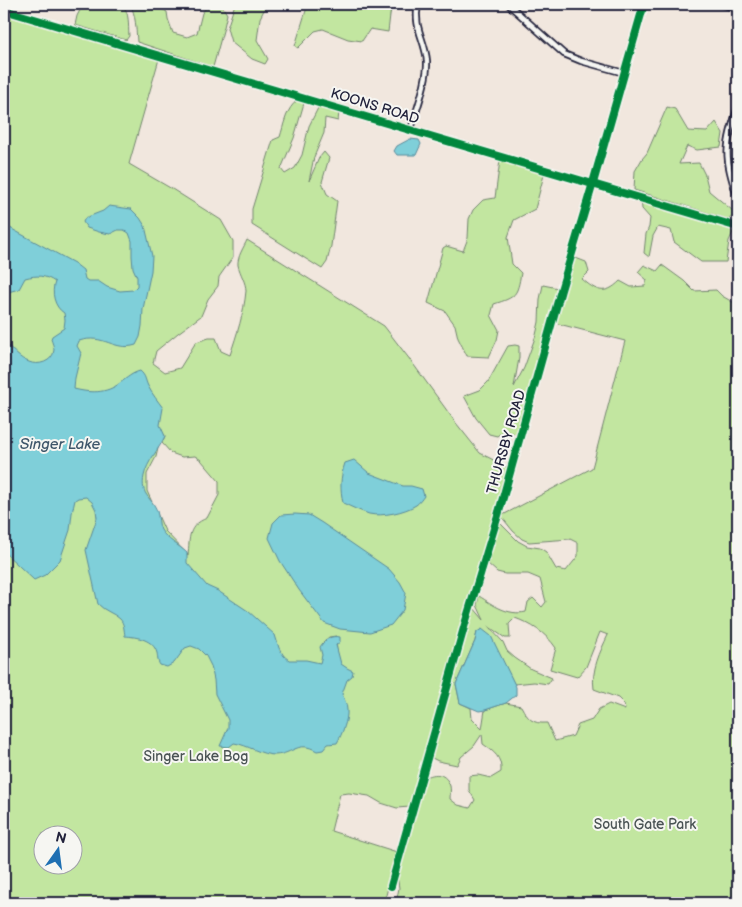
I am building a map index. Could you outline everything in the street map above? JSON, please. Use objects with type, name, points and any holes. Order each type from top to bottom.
[{"type":"street","points":[[411,130],[427,72],[426,53],[416,20],[418,4]]},
{"type":"street","points":[[508,4],[564,54],[581,61],[624,73]]},
{"type":"street","name":"THURSBY ROAD","points":[[391,886],[644,4]]},
{"type":"street","points":[[721,4],[738,9]]},
{"type":"street","name":"KOONS ROAD","points":[[4,10],[738,227]]},
{"type":"street","points":[[738,107],[727,153],[729,172],[738,198]]},
{"type":"green space","points":[[83,4],[122,4],[128,19],[129,36],[126,40],[75,25]]},
{"type":"green space","points":[[130,4],[154,4],[167,12],[173,33],[187,37],[197,33],[202,13],[209,4],[221,4],[227,14],[213,67],[137,42],[135,17]]},
{"type":"green space","points":[[235,4],[267,4],[260,18],[257,40],[268,59],[265,64],[252,59],[231,42],[227,28]]},
{"type":"green space","points":[[308,4],[392,4],[388,32],[370,29],[362,41],[348,39],[323,29],[315,31],[298,48],[295,46]]},
{"type":"green space","name":"Singer Lake Bog","points":[[4,13],[159,59],[129,164],[221,220],[233,241],[233,257],[219,277],[218,286],[208,299],[201,316],[156,351],[153,363],[165,372],[180,368],[196,342],[209,338],[216,338],[221,351],[230,355],[245,299],[246,288],[238,262],[247,240],[384,326],[480,453],[509,468],[410,807],[397,808],[381,803],[369,796],[349,793],[340,794],[331,831],[397,852],[384,903],[4,903]],"holes":[[[162,431],[165,436],[162,443],[171,453],[182,457],[195,456],[201,460],[219,481],[219,495],[207,518],[193,528],[188,555],[165,531],[147,491],[147,474],[156,457]],[[336,636],[337,654],[323,642],[329,637]]]},
{"type":"green space","points":[[298,100],[304,103],[294,138],[281,169],[285,174],[295,168],[302,155],[309,126],[319,106],[339,112],[338,121],[325,118],[324,133],[314,157],[309,181],[319,158],[324,152],[329,158],[322,182],[327,194],[337,201],[331,246],[327,262],[322,269],[252,225],[252,209],[273,140],[280,137],[288,112]]},
{"type":"green space","points":[[667,107],[675,109],[688,131],[707,132],[716,122],[723,133],[721,147],[697,150],[687,146],[679,164],[699,163],[705,175],[709,191],[738,215],[728,219],[634,190],[635,171],[647,153]]},
{"type":"green space","points":[[500,160],[545,171],[535,209],[514,220],[508,237],[512,264],[521,273],[518,287],[514,294],[494,304],[491,315],[499,330],[497,340],[489,357],[467,356],[458,338],[455,325],[445,311],[428,303],[443,248],[446,246],[463,251],[468,238],[469,219],[473,210],[483,200],[495,198]]},
{"type":"green space","points":[[641,198],[734,226],[729,241],[726,262],[701,262],[674,242],[671,230],[658,227],[653,236],[649,257],[644,253],[650,218],[642,209]]},
{"type":"green space","name":"South Gate Park","points":[[573,257],[586,262],[589,272],[582,279],[596,289],[610,289],[620,281],[631,287],[645,286],[647,280],[638,272],[644,265],[657,271],[662,265],[694,291],[716,290],[722,296],[738,305],[738,903],[388,903],[390,900],[397,898],[399,888],[397,875],[425,778],[436,774],[446,778],[450,786],[450,799],[458,805],[470,808],[475,800],[469,790],[469,776],[478,775],[491,778],[501,772],[499,759],[494,752],[483,744],[482,734],[474,746],[461,757],[457,765],[432,758],[473,607],[484,620],[477,605],[479,596],[501,609],[519,613],[526,612],[528,602],[533,598],[542,607],[546,602],[540,579],[528,574],[497,572],[487,563],[498,524],[501,524],[518,541],[527,546],[540,548],[546,552],[556,569],[566,571],[578,556],[578,543],[570,539],[529,542],[513,531],[501,516],[592,468],[625,341],[555,323]],"holes":[[[515,618],[543,633],[556,648],[550,669],[577,677],[586,667],[600,632],[608,635],[595,668],[594,689],[618,698],[624,704],[625,710],[609,704],[599,709],[592,720],[578,725],[573,736],[555,741],[547,723],[538,723],[531,720],[521,706],[506,703],[485,710],[482,729],[472,719],[471,708],[460,703],[456,684],[475,641],[477,632],[505,666],[514,684],[534,682],[548,684],[552,678],[531,669],[515,658],[507,651],[503,642],[488,626],[505,638],[510,638],[509,624]]]},
{"type":"green space","points":[[543,285],[558,288],[516,434],[504,431],[497,436],[489,434],[476,418],[464,396],[480,390],[488,382],[508,346],[515,345],[519,346],[519,358],[514,387],[524,368],[536,335]]},
{"type":"water","points":[[410,139],[419,140],[421,144],[416,155],[397,155],[394,151],[397,146]]},
{"type":"water","name":"Singer Lake","points":[[109,206],[131,209],[145,226],[152,256],[140,337],[136,345],[128,347],[95,339],[79,341],[77,346],[81,353],[74,389],[92,392],[104,391],[115,387],[132,374],[140,371],[151,392],[163,408],[160,425],[165,436],[148,465],[143,483],[145,492],[155,506],[160,528],[164,534],[187,553],[187,563],[207,586],[248,611],[275,635],[279,648],[289,660],[306,660],[320,663],[322,655],[320,647],[322,644],[331,637],[340,637],[340,642],[336,645],[341,664],[353,671],[352,676],[347,680],[342,694],[347,706],[347,718],[337,743],[328,744],[323,750],[317,751],[311,748],[300,747],[275,755],[234,743],[229,747],[220,746],[228,728],[228,720],[215,694],[211,666],[206,656],[199,649],[191,646],[185,648],[174,663],[167,667],[160,665],[155,648],[152,645],[139,638],[125,636],[120,619],[98,604],[86,550],[97,518],[92,502],[86,497],[75,500],[70,530],[60,560],[45,575],[34,580],[4,552],[4,344],[8,345],[26,361],[37,364],[44,362],[51,358],[53,354],[52,336],[64,328],[65,320],[64,313],[54,299],[53,290],[55,282],[48,278],[37,276],[25,278],[19,289],[8,292],[4,291],[4,220],[10,228],[74,263],[83,270],[85,279],[88,281],[98,281],[107,287],[120,291],[133,290],[137,286],[137,277],[133,268],[132,241],[129,233],[124,230],[118,230],[110,234],[99,232],[87,228],[83,222],[85,218],[103,211]]},
{"type":"water","points":[[354,460],[369,473],[403,486],[422,489],[424,496],[411,508],[387,514],[369,514],[343,503],[341,483],[343,468],[345,463]]},
{"type":"water","points":[[281,515],[309,515],[389,569],[406,593],[403,610],[391,625],[370,632],[340,629],[324,623],[280,561],[269,538],[273,523]]},
{"type":"water","points":[[482,629],[491,636],[516,687],[516,695],[506,703],[479,711],[460,703],[456,684],[475,641],[477,632]]},
{"type":"cycle path","points":[[391,886],[644,4]]},
{"type":"cycle path","points":[[4,10],[738,227]]}]
